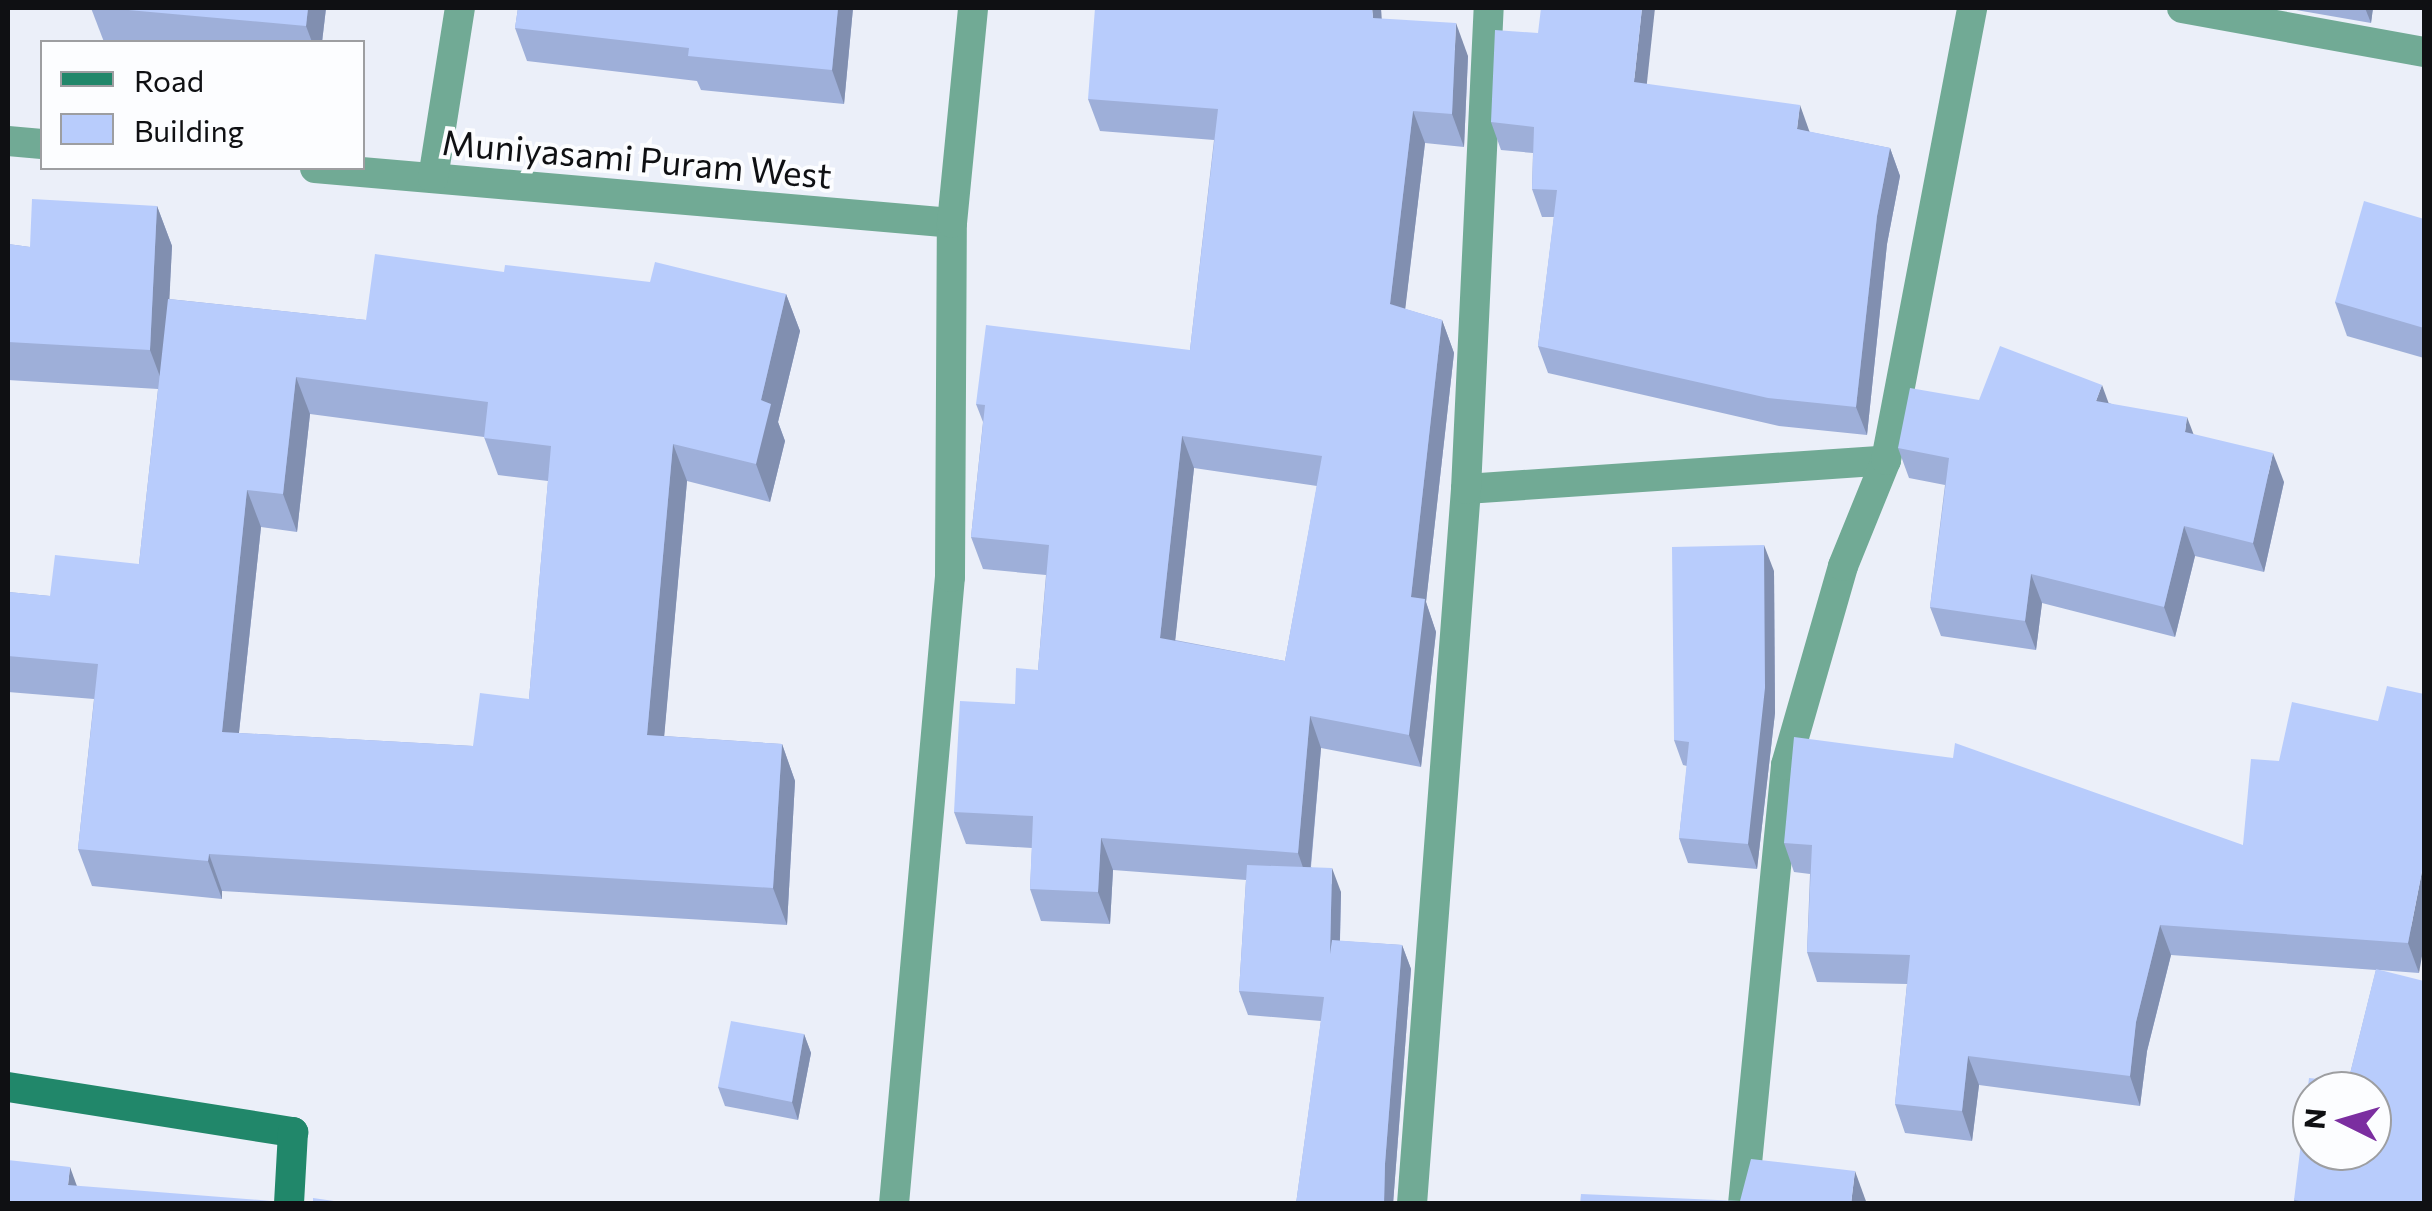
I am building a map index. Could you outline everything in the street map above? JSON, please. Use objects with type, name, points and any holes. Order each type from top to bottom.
[{"type":"street","points":[[433,178],[460,8]]},
{"type":"street","points":[[894,1204],[950,576],[952,223],[972,8]]},
{"type":"street","points":[[1412,1204],[1466,489],[1489,8]]},
{"type":"street","points":[[1744,1204],[1786,766],[1843,566],[1886,460],[1972,8]]},
{"type":"street","points":[[2182,8],[2424,52]]},
{"type":"street","points":[[8,140],[40,144]]},
{"type":"street","name":"Muniyasami Puram West","points":[[339,170],[952,223]]},
{"type":"street","points":[[1466,489],[1886,460]]},
{"type":"street","points":[[8,1087],[293,1132],[289,1204]]},
{"type":"building","points":[[106,8],[308,8],[306,26]]},
{"type":"building","points":[[518,8],[838,8],[832,70],[688,56],[689,48],[515,28]]},
{"type":"building","points":[[1095,8],[1372,8],[1373,18],[1456,23],[1452,114],[1413,111],[1390,304],[1442,320],[1411,597],[1425,599],[1409,735],[1310,716],[1298,853],[1101,838],[1098,892],[1030,889],[1033,816],[954,812],[960,701],[1015,704],[1016,668],[1038,670],[1049,545],[971,537],[985,405],[976,404],[986,325],[1190,350],[1218,109],[1088,99]],"holes":[[[1182,436],[1322,456],[1285,661],[1160,638]]]},
{"type":"building","points":[[1541,8],[1642,8],[1634,82],[1800,105],[1797,129],[1890,148],[1877,216],[1856,407],[1768,398],[1538,346],[1557,190],[1532,189],[1534,127],[1491,122],[1495,30],[1538,33]]},
{"type":"building","points":[[32,199],[157,206],[150,350],[8,342],[8,244],[30,247]]},
{"type":"building","points":[[2364,201],[2424,219],[2424,328],[2335,302]]},
{"type":"building","points":[[375,254],[504,272],[505,265],[650,282],[655,262],[786,294],[761,400],[771,404],[756,464],[673,444],[647,735],[782,744],[773,888],[209,854],[208,861],[78,849],[98,664],[8,656],[8,592],[50,596],[55,555],[139,564],[168,299],[366,320]],"holes":[[[296,377],[488,402],[484,438],[551,446],[529,699],[480,693],[473,746],[222,732],[247,490],[283,494]]]},
{"type":"building","points":[[2000,346],[2102,385],[2096,401],[2187,417],[2185,432],[2273,453],[2253,543],[2184,526],[2164,607],[2031,574],[2025,621],[1930,607],[1949,458],[1898,448],[1910,388],[1979,400]]},
{"type":"building","points":[[1764,545],[1765,688],[1748,844],[1679,838],[1689,742],[1674,740],[1672,547]]},
{"type":"building","points":[[2387,686],[2424,694],[2424,861],[2408,943],[2160,925],[2136,1022],[2130,1076],[1968,1056],[1962,1111],[1895,1104],[1910,955],[1807,952],[1812,845],[1784,843],[1794,737],[1953,758],[1955,743],[2243,845],[2251,759],[2279,761],[2292,702],[2378,721]]},
{"type":"building","points":[[1247,865],[1332,868],[1330,954],[1332,940],[1402,945],[1384,1204],[1296,1204],[1324,997],[1239,991]]},
{"type":"building","points":[[2376,969],[2424,981],[2424,1204],[2321,1204],[2294,1200],[2298,1171],[2392,1171],[2392,1071],[2351,1071]]},
{"type":"building","points":[[731,1021],[804,1034],[792,1102],[718,1087]]},
{"type":"building","points":[[1751,1159],[1855,1171],[1851,1204],[1580,1204],[1581,1194],[1740,1201]]},
{"type":"building","points":[[8,1160],[70,1167],[68,1185],[310,1204],[8,1204]]},
{"type":"building","points":[[313,1198],[355,1204],[313,1204]]}]
